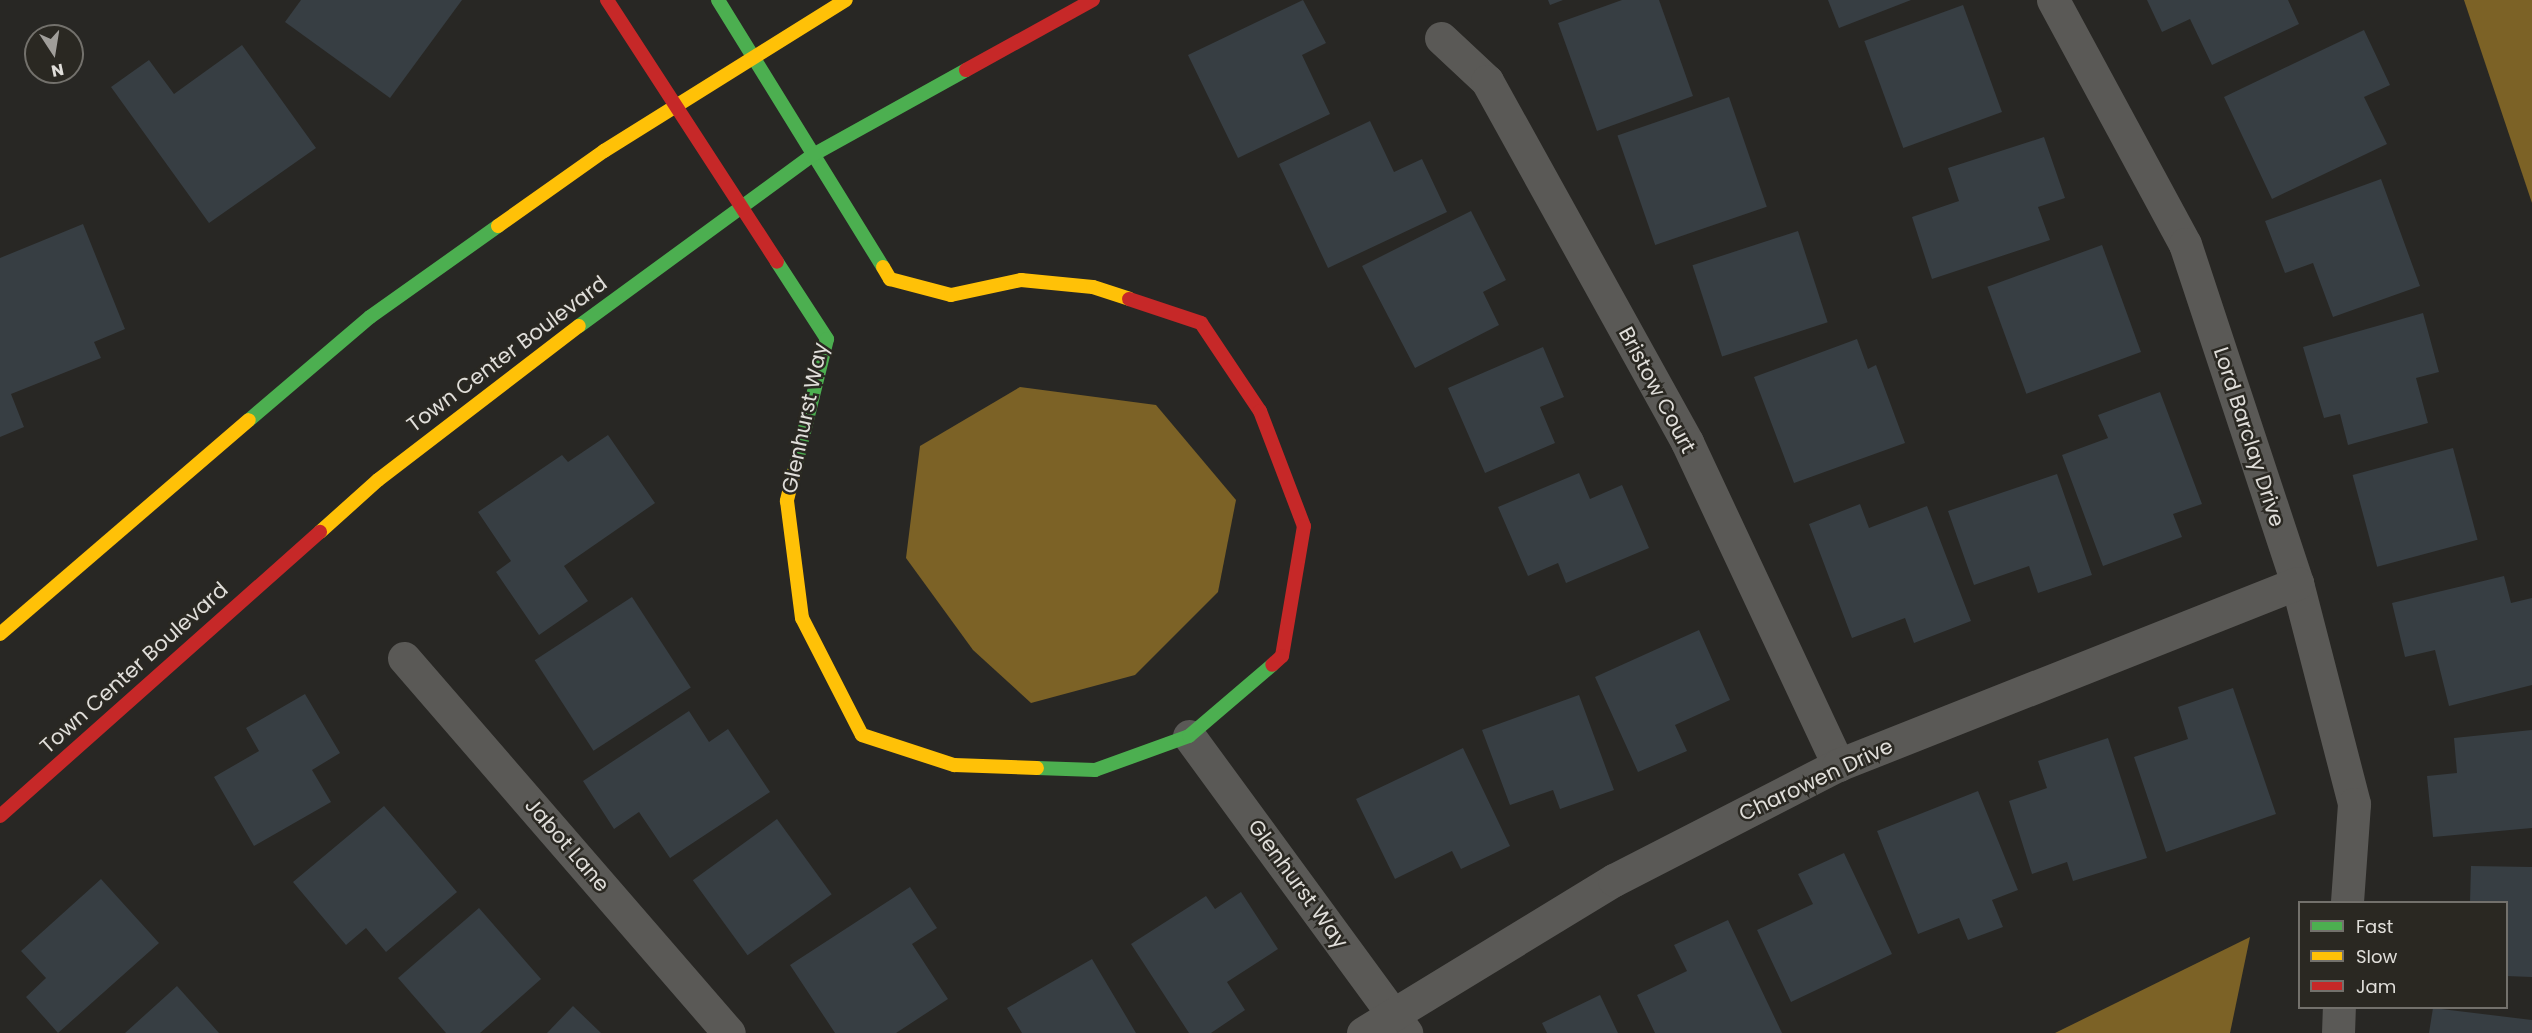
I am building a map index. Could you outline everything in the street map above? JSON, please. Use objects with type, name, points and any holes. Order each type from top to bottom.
[{"type":"street","name":"Glenhurst Way","points":[[607,0],[743,204],[827,339],[787,501],[802,618],[862,735],[954,765],[1095,770],[1189,736],[1282,656],[1304,526],[1260,411],[1201,323],[1093,287],[1021,280],[951,295],[891,279],[811,156],[718,0]]},
{"type":"street","points":[[0,634],[370,317],[676,104],[752,54],[846,0]]},
{"type":"street","name":"Town Center Boulevard","points":[[0,816],[378,480],[743,204],[811,156],[1093,0]]},
{"type":"street","name":"Lord Barclay Drive","points":[[2053,0],[2185,244],[2297,583],[2354,804],[2347,901]]},
{"type":"street","name":"Bristow Court","points":[[1441,38],[1487,81],[1687,442],[1838,765]]},
{"type":"street","name":"Charowen Drive","points":[[1363,1033],[1400,1023],[1614,880],[1838,765],[2297,583]]},
{"type":"street","name":"Jabot Lane","points":[[404,658],[729,1033]]},
{"type":"street","name":"Glenhurst Way","points":[[1189,736],[1400,1023]]},
{"type":"street","points":[[2337,1033],[2339,1009]]},
{"type":"shaded area","points":[[2464,0],[2532,0],[2532,203]]},
{"type":"shaded area","points":[[1020,387],[1156,405],[1236,500],[1218,592],[1135,675],[1031,703],[973,650],[906,558],[920,446]]},
{"type":"shaded area","points":[[2250,937],[2230,1033],[2055,1033]]},
{"type":"building","points":[[301,0],[462,0],[390,98],[285,22]]},
{"type":"building","points":[[1303,0],[1326,43],[1302,55],[1330,114],[1238,158],[1188,55]]},
{"type":"building","points":[[1548,0],[1563,0],[1550,5]]},
{"type":"building","points":[[1622,0],[1659,0],[1693,96],[1597,131],[1558,23]]},
{"type":"building","points":[[1828,0],[1911,0],[1839,28]]},
{"type":"building","points":[[2147,0],[2288,0],[2299,24],[2212,65],[2190,19],[2162,32]]},
{"type":"building","points":[[1963,5],[2002,112],[1903,148],[1864,41]]},
{"type":"building","points":[[2364,30],[2390,85],[2364,97],[2387,144],[2272,199],[2224,97]]},
{"type":"building","points":[[242,45],[316,148],[209,223],[111,87],[149,60],[174,94]]},
{"type":"building","points":[[1729,97],[1767,207],[1655,245],[1617,135]]},
{"type":"building","points":[[1370,121],[1394,172],[1422,159],[1447,212],[1328,268],[1279,164]]},
{"type":"building","points":[[2044,137],[2065,198],[2038,207],[2050,240],[1932,279],[1912,217],[1959,201],[1948,168]]},
{"type":"building","points":[[2381,179],[2420,286],[2333,317],[2313,263],[2285,273],[2265,221]]},
{"type":"building","points":[[1471,211],[1506,280],[1483,292],[1499,325],[1415,368],[1362,266]]},
{"type":"building","points":[[83,224],[125,329],[94,342],[101,358],[11,394],[24,427],[0,437],[0,258]]},
{"type":"building","points":[[1798,231],[1828,322],[1722,357],[1692,265]]},
{"type":"building","points":[[2102,245],[2141,352],[2026,394],[1987,287]]},
{"type":"building","points":[[2423,313],[2439,372],[2416,378],[2428,423],[2348,445],[2340,414],[2324,418],[2303,347]]},
{"type":"building","points":[[1857,339],[1868,369],[1876,365],[1905,443],[1794,483],[1754,377]]},
{"type":"building","points":[[1543,347],[1564,397],[1540,407],[1555,443],[1485,473],[1448,388]]},
{"type":"building","points":[[2160,392],[2202,504],[2173,514],[2182,537],[2103,566],[2062,455],[2108,438],[2098,415]]},
{"type":"building","points":[[608,435],[655,503],[564,566],[588,601],[539,635],[496,572],[511,561],[478,512],[562,455],[568,462]]},
{"type":"building","points":[[2453,448],[2478,540],[2377,567],[2353,475]]},
{"type":"building","points":[[1579,473],[1590,499],[1622,485],[1649,548],[1566,583],[1558,563],[1528,576],[1498,507]]},
{"type":"building","points":[[2057,474],[2092,575],[2038,593],[2029,566],[1974,585],[1948,511]]},
{"type":"building","points":[[1860,504],[1869,528],[1927,506],[1971,621],[1914,643],[1905,618],[1852,638],[1809,524]]},
{"type":"building","points":[[2504,576],[2511,603],[2532,598],[2532,685],[2449,706],[2435,650],[2405,657],[2392,603]]},
{"type":"building","points":[[632,597],[691,688],[594,751],[535,660]]},
{"type":"building","points":[[1699,630],[1730,700],[1675,725],[1687,751],[1638,772],[1595,677]]},
{"type":"building","points":[[2233,688],[2276,814],[2166,852],[2134,757],[2188,739],[2178,707]]},
{"type":"building","points":[[305,694],[340,753],[312,770],[331,802],[254,846],[214,777],[259,751],[246,728]]},
{"type":"building","points":[[1579,695],[1614,790],[1560,809],[1553,790],[1510,805],[1482,730]]},
{"type":"building","points":[[689,711],[709,742],[728,729],[770,792],[670,858],[639,812],[614,829],[583,781]]},
{"type":"building","points":[[2532,730],[2532,828],[2433,837],[2427,776],[2457,773],[2454,738]]},
{"type":"building","points":[[2108,738],[2147,858],[2073,881],[2067,862],[2032,874],[2009,801],[2047,788],[2038,761]]},
{"type":"building","points":[[1463,748],[1510,846],[1461,869],[1452,851],[1395,879],[1356,799]]},
{"type":"building","points":[[1978,791],[2018,890],[1992,900],[2003,927],[1968,940],[1959,918],[1918,934],[1877,831]]},
{"type":"building","points":[[384,806],[457,892],[386,952],[366,928],[346,945],[293,882]]},
{"type":"building","points":[[777,819],[832,894],[748,955],[693,880]]},
{"type":"building","points":[[1844,853],[1892,954],[1791,1002],[1757,930],[1813,904],[1798,874]]},
{"type":"building","points":[[2471,866],[2532,867],[2532,977],[2508,976],[2508,901],[2470,901]]},
{"type":"building","points":[[101,879],[159,943],[58,1033],[26,997],[46,978],[21,951]]},
{"type":"building","points":[[910,887],[937,928],[912,944],[948,999],[896,1033],[835,1033],[790,965]]},
{"type":"building","points":[[1241,892],[1278,949],[1227,982],[1245,1010],[1211,1033],[1189,1033],[1131,944],[1206,896],[1215,909]]},
{"type":"building","points":[[479,908],[541,979],[480,1033],[446,1033],[398,978]]},
{"type":"building","points":[[1728,920],[1782,1033],[1655,1033],[1637,995],[1687,971],[1674,945]]},
{"type":"building","points":[[1092,959],[1136,1033],[1022,1033],[1007,1008]]},
{"type":"building","points":[[177,986],[219,1033],[125,1033]]},
{"type":"building","points":[[1600,995],[1618,1033],[1547,1033],[1542,1023]]},
{"type":"building","points":[[573,1006],[601,1033],[547,1033]]},
{"type":"building","points":[[2433,1009],[2532,1020],[2532,1033],[2429,1033]]},
{"type":"traffic: fast","points":[[718,0],[883,267]]},
{"type":"traffic: fast","points":[[579,326],[811,156],[966,70]]},
{"type":"traffic: fast","points":[[249,420],[370,317],[498,226]]},
{"type":"traffic: fast","points":[[777,262],[827,339],[794,472]]},
{"type":"traffic: fast","points":[[1037,768],[1095,770],[1189,736],[1272,665]]},
{"type":"traffic: slow","points":[[498,226],[604,151],[846,0]]},
{"type":"traffic: slow","points":[[883,267],[890,279],[951,295],[1021,280],[1093,287],[1129,299]]},
{"type":"traffic: slow","points":[[320,532],[378,480],[579,326]]},
{"type":"traffic: slow","points":[[0,634],[249,420]]},
{"type":"traffic: slow","points":[[794,472],[787,501],[802,618],[862,735],[954,765],[1037,768]]},
{"type":"traffic: jam","points":[[607,0],[777,262]]},
{"type":"traffic: jam","points":[[966,70],[1093,0]]},
{"type":"traffic: jam","points":[[1129,299],[1201,323],[1260,411],[1304,526],[1282,656],[1272,665]]},
{"type":"traffic: jam","points":[[0,816],[320,532]]}]
